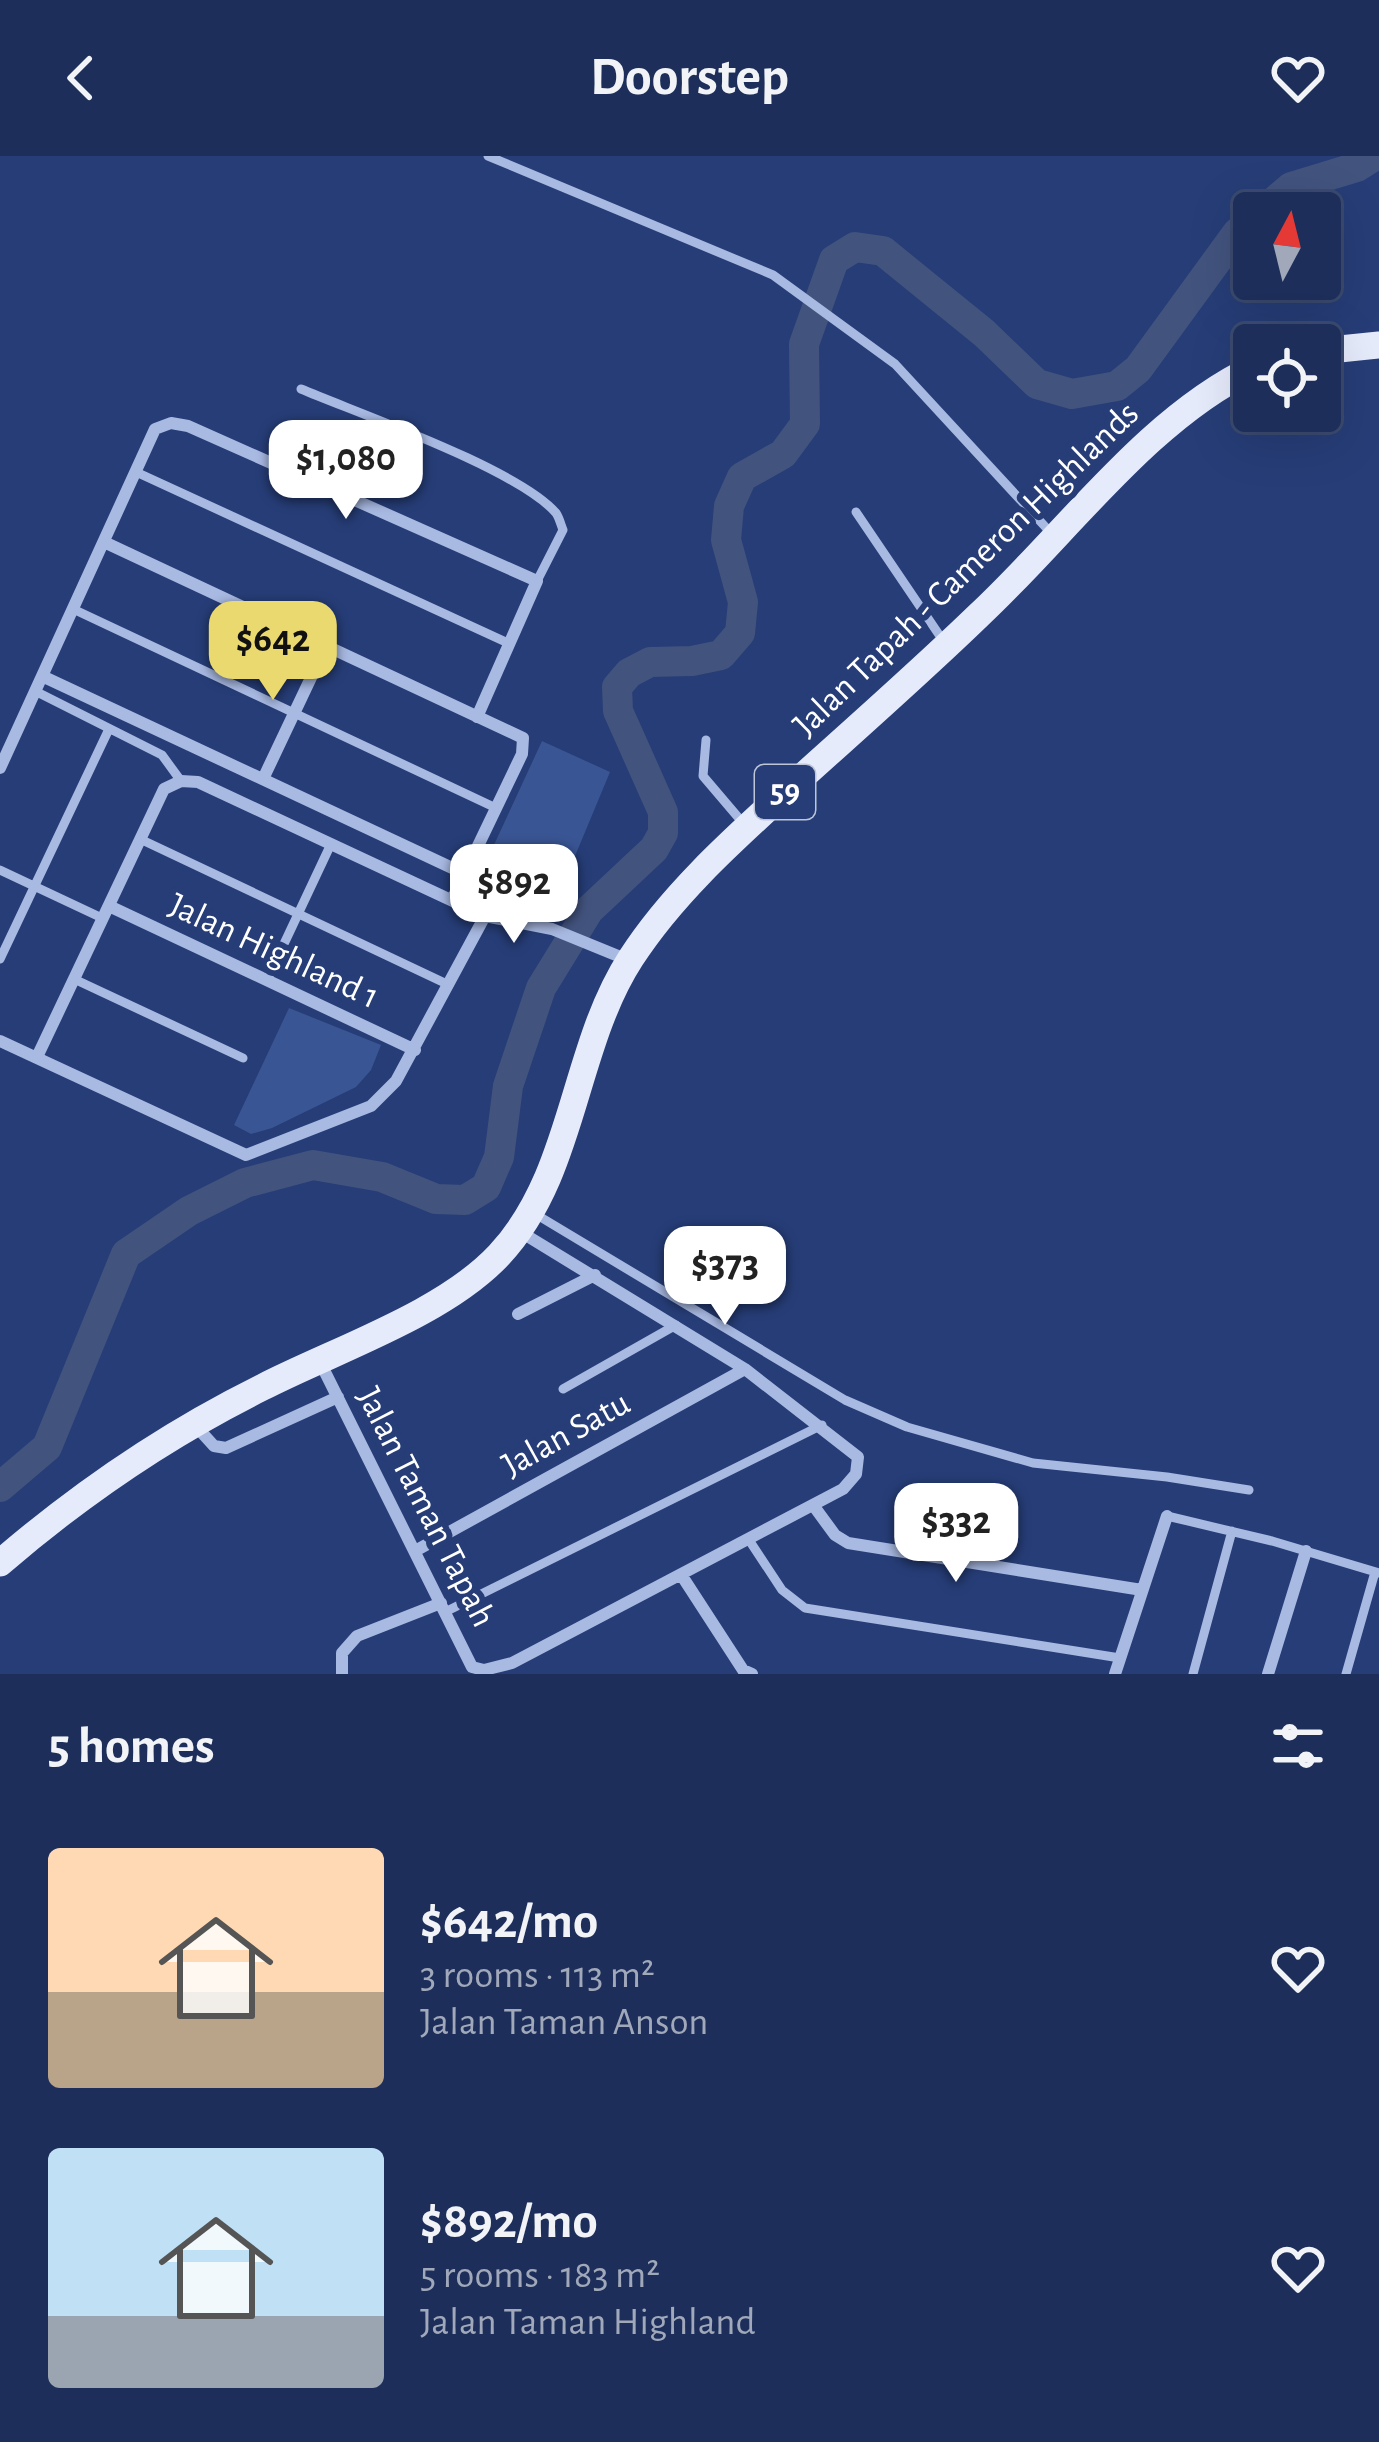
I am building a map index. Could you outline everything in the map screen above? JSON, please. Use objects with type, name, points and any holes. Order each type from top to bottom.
[{"type":"main road","points":[[1341,350],[1379,345]]},
{"type":"main road","name":"Jalan Tapah - Cameron Highlands","points":[[0,1563],[55,1515],[194,1424],[458,1291],[498,1256],[525,1222],[556,1152],[595,1033],[629,961],[661,914],[747,827],[947,646],[1168,423],[1233,378]]},
{"type":"street","points":[[0,769],[155,429],[171,423],[188,426],[538,580],[477,717]]},
{"type":"street","points":[[104,542],[523,738],[522,754],[452,900]]},
{"type":"street","points":[[263,779],[326,646]]},
{"type":"street","points":[[42,676],[465,874]]},
{"type":"street","points":[[37,1057],[164,789],[181,781],[198,782],[485,916],[552,929],[629,961]]},
{"type":"street","name":"Jalan Highland 1","points":[[106,912],[415,1050]]},
{"type":"street","points":[[0,1041],[246,1155],[371,1106],[396,1082],[485,916]]},
{"type":"street","points":[[525,1222],[595,1275],[745,1369],[822,1425]]},
{"type":"street","points":[[518,1314],[595,1275]]},
{"type":"street","name":"Jalan Taman Tapah","points":[[318,1359],[472,1667],[484,1670],[512,1663],[843,1489],[856,1474],[858,1457],[822,1425]]},
{"type":"street","name":"Jalan Satu","points":[[415,1551],[745,1369]]},
{"type":"street","points":[[194,1424],[214,1446],[226,1448],[338,1397]]},
{"type":"street","points":[[813,1505],[835,1535],[848,1543],[1142,1590]]},
{"type":"street","points":[[1115,1674],[1167,1516]]},
{"type":"street","points":[[1268,1674],[1306,1551]]},
{"type":"street","points":[[682,1576],[743,1670],[752,1674]]},
{"type":"street","points":[[342,1674],[342,1654],[357,1636],[443,1607]]},
{"type":"lane","points":[[488,156],[773,274],[895,364],[1056,539]]},
{"type":"lane","points":[[301,389],[472,461],[558,514],[562,530],[538,580]]},
{"type":"lane","points":[[136,472],[510,644]]},
{"type":"lane","points":[[856,512],[947,646]]},
{"type":"lane","points":[[73,609],[496,808]]},
{"type":"lane","points":[[35,691],[162,755],[181,781]]},
{"type":"lane","points":[[0,958],[109,729]]},
{"type":"lane","points":[[706,740],[703,776],[747,827]]},
{"type":"lane","points":[[140,839],[449,985]]},
{"type":"lane","points":[[267,980],[331,844]]},
{"type":"lane","points":[[0,870],[106,912]]},
{"type":"lane","points":[[74,979],[243,1058]]},
{"type":"lane","points":[[525,1222],[845,1400],[907,1427],[1033,1463],[1249,1490]]},
{"type":"lane","points":[[563,1389],[676,1324]]},
{"type":"lane","points":[[443,1607],[822,1425]]},
{"type":"lane","points":[[1167,1516],[1377,1573],[1346,1674]]},
{"type":"lane","points":[[1193,1674],[1232,1531]]},
{"type":"lane","points":[[749,1540],[782,1590],[806,1608],[1120,1658]]},
{"type":"shaded area","points":[[542,741],[610,772],[555,904],[481,873]]},
{"type":"shaded area","points":[[289,1008],[381,1045],[371,1070],[356,1087],[251,1134],[234,1125]]},
{"type":"waterway","points":[[1285,192],[1357,167],[1374,156]]},
{"type":"waterway","points":[[0,1487],[47,1447],[126,1254],[189,1211],[245,1183],[313,1165],[382,1177],[436,1199],[465,1200],[486,1187],[499,1157],[508,1086],[541,988],[589,910],[654,849],[663,833],[663,812],[618,711],[617,687],[629,673],[650,662],[721,655],[740,633],[743,602],[726,540],[729,506],[742,477],[783,454],[805,424],[804,344],[834,260],[855,247],[883,251],[984,333],[1037,384],[1072,394],[1117,386],[1138,369],[1233,238]]}]
